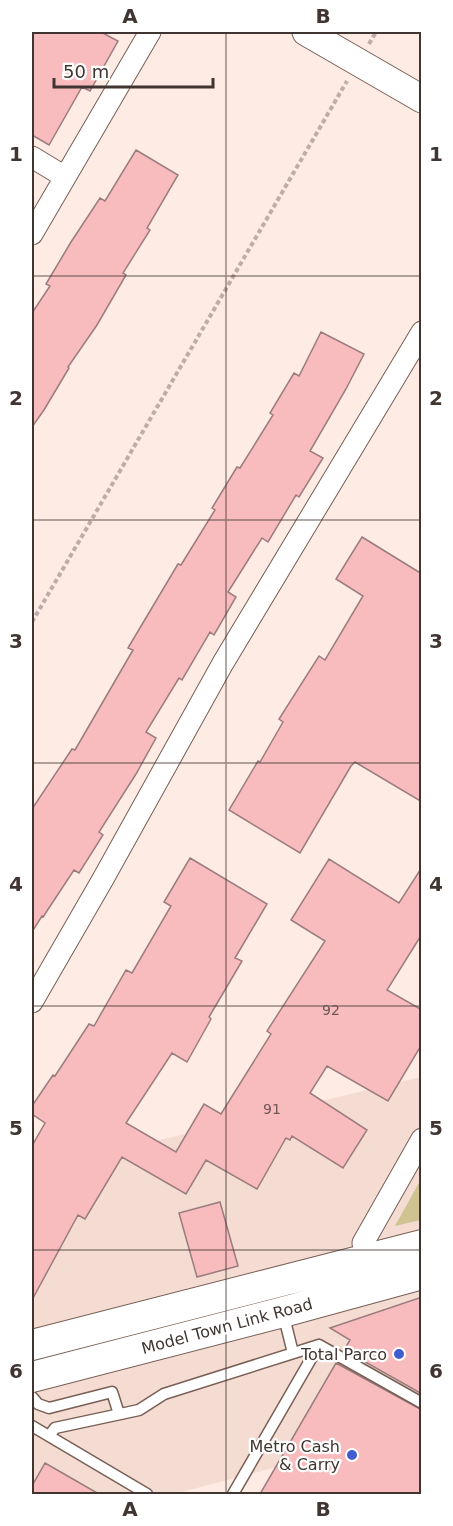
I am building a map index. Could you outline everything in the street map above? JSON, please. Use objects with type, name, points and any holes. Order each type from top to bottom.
[{"type":"main road","name":"Model Town Link Road","points":[[32,1345],[422,1245]]},
{"type":"main road","name":"Model Town Link Road","points":[[32,1377],[422,1274]]},
{"type":"street","points":[[32,234],[150,32]]},
{"type":"street","points":[[306,32],[422,99]]},
{"type":"street","points":[[32,157],[65,177]]},
{"type":"street","points":[[32,1002],[223,663],[422,332]]},
{"type":"street","points":[[367,1260],[363,1243],[422,1139]]},
{"type":"lane","points":[[283,1312],[293,1353]]},
{"type":"lane","points":[[233,1494],[319,1345]]},
{"type":"lane","points":[[49,1436],[55,1428],[140,1410],[164,1394],[319,1345],[422,1403]]},
{"type":"lane","points":[[32,1396],[38,1404],[49,1408],[112,1392],[119,1414]]},
{"type":"lane","points":[[33,1430],[49,1436],[147,1494]]},
{"type":"path","points":[[32,622],[376,32]]},
{"type":"shaded area","points":[[421,1077],[421,1429],[174,1494],[32,1494],[32,1171]]},
{"type":"shaded area","points":[[421,1179],[421,1220],[395,1226]]},
{"type":"building","points":[[32,32],[101,32],[118,41],[90,91],[82,87],[49,145],[32,135]]},
{"type":"building","points":[[136,150],[178,175],[147,228],[150,230],[123,273],[126,275],[32,427],[32,313],[50,286],[46,284],[71,242],[100,198],[105,201]]},
{"type":"building","points":[[321,332],[364,354],[310,451],[323,458],[299,497],[296,495],[268,542],[262,538],[228,592],[236,597],[214,635],[210,632],[182,680],[179,678],[146,732],[156,738],[99,832],[103,835],[79,873],[74,870],[32,932],[32,809],[72,749],[75,750],[133,650],[128,648],[178,564],[181,565],[215,510],[212,508],[237,467],[240,468],[273,415],[270,413],[294,373],[299,376]]},
{"type":"building","points":[[362,537],[422,574],[422,802],[355,762],[300,853],[229,810],[283,722],[279,719],[319,656],[325,660],[363,596],[336,579]]},
{"type":"building","points":[[190,858],[267,904],[235,958],[242,961],[209,1017],[211,1019],[187,1062],[172,1053],[126,1123],[176,1152],[204,1104],[221,1114],[271,1034],[267,1031],[325,941],[291,920],[329,859],[399,903],[422,867],[422,934],[387,990],[422,1010],[422,1044],[388,1101],[327,1066],[310,1093],[367,1130],[343,1168],[292,1136],[290,1140],[286,1138],[257,1189],[206,1160],[186,1194],[122,1157],[85,1219],[78,1215],[32,1300],[32,1146],[45,1123],[32,1114],[32,1106],[89,1024],[94,1026],[126,970],[132,973],[171,906],[164,902]]},
{"type":"building","points":[[220,1202],[238,1266],[197,1277],[179,1213]]},
{"type":"building","name":"Total Parco","points":[[422,1297],[422,1394],[344,1350],[350,1340],[330,1328]]},
{"type":"building","name":"Metro Cash & Carry","points":[[336,1363],[422,1410],[422,1494],[260,1494]]},
{"type":"building","points":[[45,1463],[99,1494],[32,1494],[32,1486]]},
{"type":"place","name":"Total Parco","points":[[399,1354]]},
{"type":"place","name":"Metro Cash & Carry","points":[[352,1455]]}]
